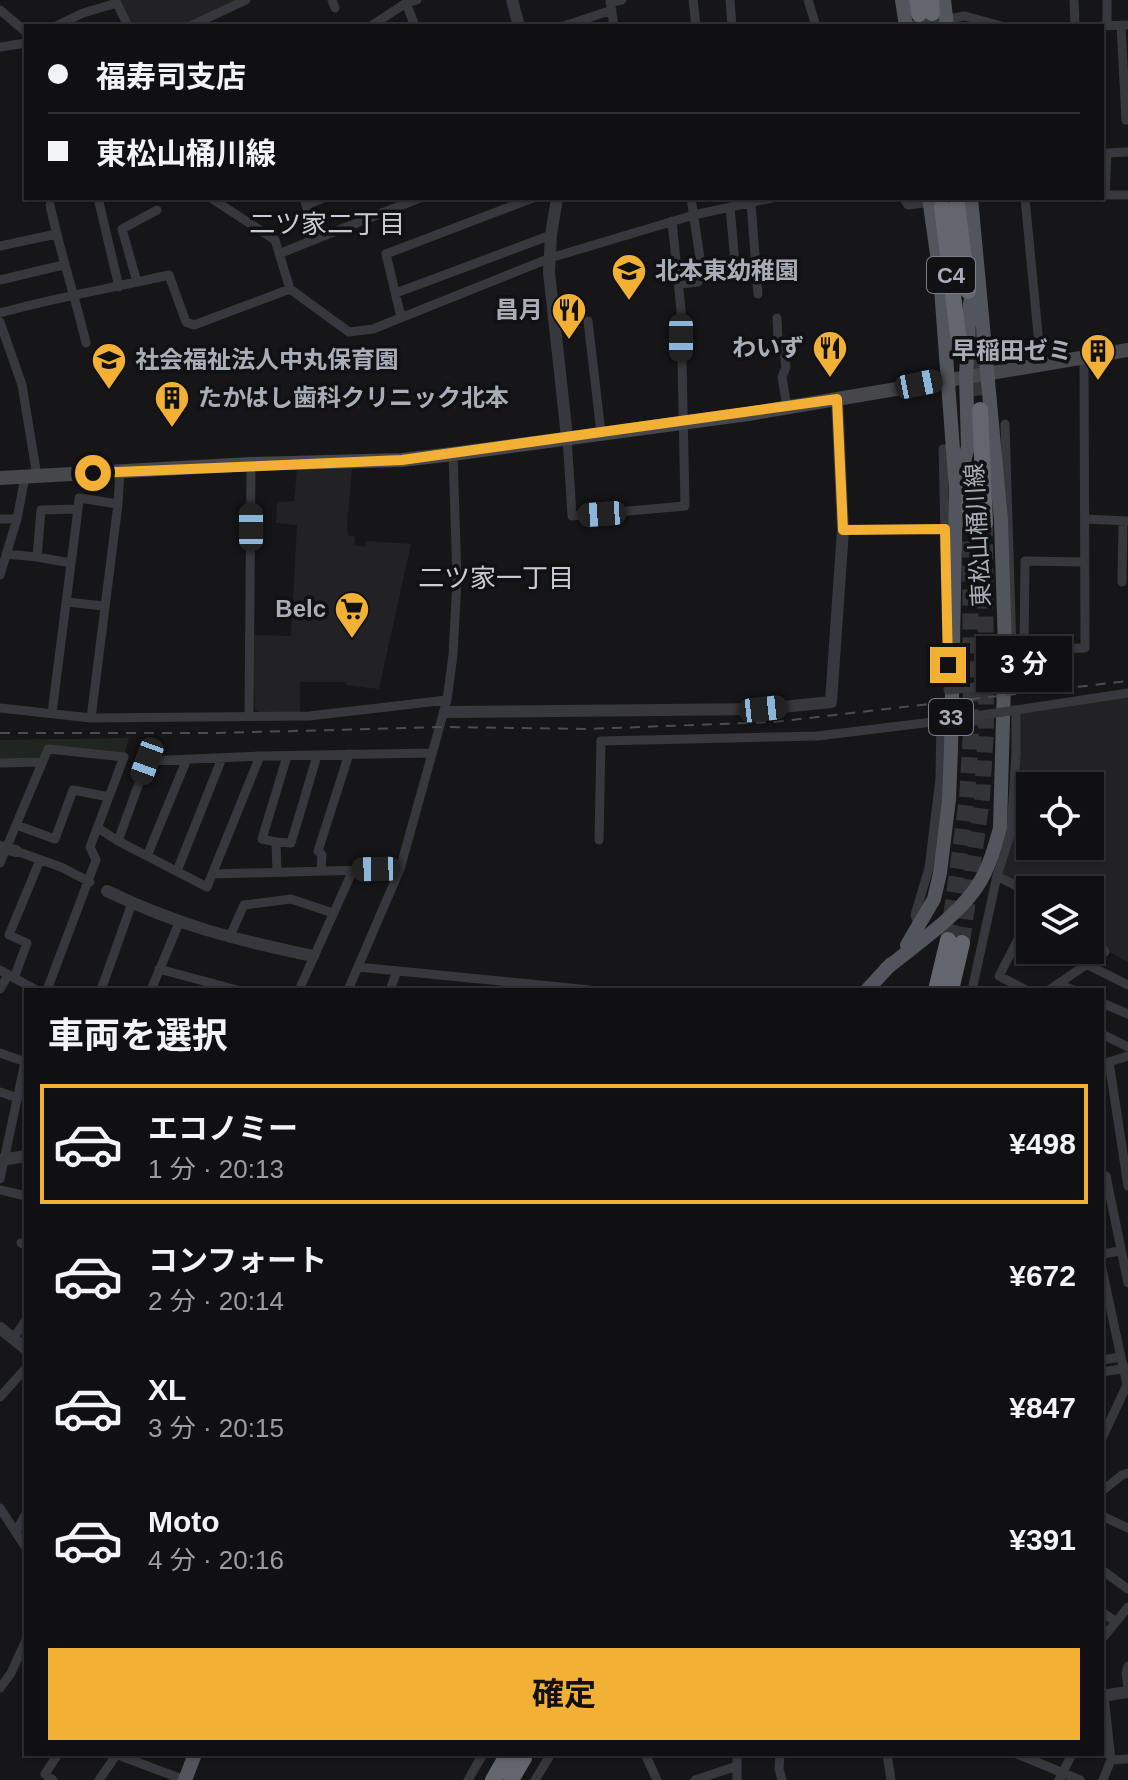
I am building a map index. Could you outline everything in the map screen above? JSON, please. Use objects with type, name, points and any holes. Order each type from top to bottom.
[{"type":"highway","name":"C4","points":[[949,201],[968,291]]},
{"type":"highway","name":"C4","points":[[949,201],[959,343]]},
{"type":"highway","points":[[969,471],[978,523],[980,410]]},
{"type":"highway","points":[[937,988],[955,941],[951,988]]},
{"type":"highway","points":[[493,1780],[516,1756]]},
{"type":"highway","points":[[511,1780],[516,1756]]},
{"type":"main road","points":[[902,0],[906,24]]},
{"type":"main road","points":[[932,12],[944,0]]},
{"type":"main road","name":"東松山桶川線","points":[[886,969],[962,905],[980,883],[993,855],[1000,828],[1005,646],[1001,467],[987,373],[978,272],[949,201]]},
{"type":"main road","name":"東松山桶川線","points":[[869,988],[919,926],[934,899],[949,799],[956,490],[940,275],[949,201]]},
{"type":"main road","name":"33","points":[[956,490],[968,447],[966,376],[970,303],[978,272]]},
{"type":"main road","points":[[0,478],[251,464],[389,461],[453,454],[787,407],[1128,350]]},
{"type":"main road","points":[[185,1780],[194,1756]]},
{"type":"street","points":[[194,24],[246,0]]},
{"type":"street","points":[[512,0],[518,24]]},
{"type":"street","points":[[568,24],[622,0]]},
{"type":"street","points":[[693,0],[696,24]]},
{"type":"street","points":[[730,0],[732,24]]},
{"type":"street","points":[[808,0],[815,24]]},
{"type":"street","points":[[1074,0],[1075,24]]},
{"type":"street","points":[[1107,0],[1104,26],[1124,25],[1128,120]]},
{"type":"street","points":[[376,24],[406,2],[414,24]]},
{"type":"street","points":[[60,24],[83,13],[117,3],[127,24]]},
{"type":"street","points":[[611,4],[614,24]]},
{"type":"street","points":[[0,10],[24,30]]},
{"type":"street","points":[[910,24],[932,12],[994,24]]},
{"type":"street","points":[[0,47],[24,43]]},
{"type":"street","points":[[1104,184],[1107,153],[1128,152]]},
{"type":"street","points":[[1104,195],[1128,195]]},
{"type":"street","points":[[98,200],[119,287]]},
{"type":"street","points":[[214,200],[275,240],[290,289],[349,332],[373,329],[550,258],[694,215],[764,200]]},
{"type":"street","points":[[279,254],[414,200]]},
{"type":"street","points":[[401,317],[386,254],[528,200]]},
{"type":"street","points":[[557,200],[549,272],[567,437],[572,516],[685,506],[681,310],[672,221]]},
{"type":"street","points":[[691,200],[700,258]]},
{"type":"street","points":[[904,200],[908,205],[949,201]]},
{"type":"street","points":[[1025,200],[1041,365]]},
{"type":"street","points":[[305,201],[316,239]]},
{"type":"street","points":[[751,203],[758,294]]},
{"type":"street","points":[[50,205],[63,265],[86,343]]},
{"type":"street","points":[[730,207],[736,274]]},
{"type":"street","points":[[137,282],[122,229],[157,210]]},
{"type":"street","points":[[0,246],[56,234]]},
{"type":"street","points":[[396,293],[551,235]]},
{"type":"street","points":[[0,280],[63,265]]},
{"type":"street","points":[[0,313],[169,275],[186,322],[194,325],[290,289]]},
{"type":"street","points":[[679,284],[698,282]]},
{"type":"street","points":[[777,318],[778,339],[783,343],[786,367],[782,377],[787,407]]},
{"type":"street","points":[[588,321],[601,433]]},
{"type":"street","points":[[0,322],[22,385],[31,476],[0,575]]},
{"type":"street","points":[[0,357],[11,354]]},
{"type":"street","points":[[1005,424],[1001,467],[1011,561],[1013,650],[1085,648],[1084,357]]},
{"type":"street","points":[[0,708],[91,718],[342,714],[409,703],[763,709],[831,702],[843,530],[837,399]]},
{"type":"street","name":"東松山桶川線","points":[[952,449],[943,449],[948,690],[1013,683],[1013,650]]},
{"type":"street","points":[[349,988],[400,869],[446,706],[453,655],[457,580],[453,454]]},
{"type":"street","points":[[249,716],[251,464]]},
{"type":"street","points":[[91,718],[120,471]]},
{"type":"street","points":[[52,713],[79,498],[118,504]]},
{"type":"street","points":[[37,557],[41,510],[78,509]]},
{"type":"street","points":[[0,519],[17,519]]},
{"type":"street","points":[[1085,519],[1125,521],[1122,582]]},
{"type":"street","points":[[843,530],[945,529]]},
{"type":"street","points":[[6,554],[71,563]]},
{"type":"street","points":[[1011,561],[1084,562]]},
{"type":"street","points":[[1024,650],[1025,561]]},
{"type":"street","points":[[67,602],[104,606]]},
{"type":"street","points":[[599,840],[601,741],[817,736],[1128,693]]},
{"type":"street","points":[[972,988],[997,876],[1011,832],[1016,710]]},
{"type":"street","name":"33","points":[[919,926],[915,915],[929,868],[940,779],[941,721]]},
{"type":"street","points":[[0,863],[48,749],[124,757],[90,847],[96,860],[90,882],[48,988]]},
{"type":"street","points":[[118,841],[147,761],[431,753]]},
{"type":"street","points":[[321,871],[322,855],[318,851],[349,754]]},
{"type":"street","points":[[98,828],[207,887],[260,756]]},
{"type":"street","points":[[287,756],[262,839],[291,843],[317,756]]},
{"type":"street","points":[[177,871],[222,758]]},
{"type":"street","points":[[147,856],[187,759]]},
{"type":"street","points":[[0,763],[42,762]]},
{"type":"street","points":[[16,825],[55,839],[73,790],[109,797]]},
{"type":"street","points":[[276,842],[277,872]]},
{"type":"street","points":[[8,848],[90,882]]},
{"type":"street","points":[[0,989],[27,943],[9,935],[40,860]]},
{"type":"street","points":[[213,874],[400,869]]},
{"type":"street","points":[[300,988],[353,870]]},
{"type":"street","points":[[997,876],[1016,886]]},
{"type":"street","points":[[107,891],[179,923],[229,938],[313,956]]},
{"type":"street","points":[[229,938],[244,905],[291,899],[333,913]]},
{"type":"street","points":[[102,988],[132,903]]},
{"type":"street","points":[[152,988],[179,923]]},
{"type":"street","points":[[1016,943],[999,976],[1022,988]]},
{"type":"street","points":[[1054,987],[1086,964],[1128,985]]},
{"type":"street","points":[[358,967],[492,985],[534,987]]},
{"type":"street","points":[[159,969],[208,986]]},
{"type":"street","points":[[391,988],[397,971]]},
{"type":"street","points":[[7,974],[32,988]]},
{"type":"street","points":[[1104,1004],[1128,1014]]},
{"type":"street","points":[[1104,1035],[1128,1047]]},
{"type":"street","points":[[0,1053],[24,1062]]},
{"type":"street","points":[[1104,1176],[1127,1184],[1124,1149],[1106,1063],[1128,1056]]},
{"type":"street","points":[[0,1179],[5,1137],[24,1067]]},
{"type":"street","points":[[0,1092],[18,1098]]},
{"type":"street","points":[[1116,1105],[1128,1104]]},
{"type":"street","points":[[3,1160],[24,1156]]},
{"type":"street","points":[[1104,1176],[1128,1283]]},
{"type":"street","points":[[0,1190],[24,1196]]},
{"type":"street","points":[[1104,1254],[1120,1251]]},
{"type":"street","points":[[1104,1289],[1108,1320],[1126,1369],[1127,1385],[1107,1418]]},
{"type":"street","points":[[13,1339],[24,1323]]},
{"type":"street","points":[[0,1328],[24,1347]]},
{"type":"street","points":[[1116,1335],[1128,1333]]},
{"type":"street","points":[[1104,1360],[1121,1357]]},
{"type":"street","points":[[1104,1372],[1126,1369]]},
{"type":"street","points":[[0,1397],[24,1370]]},
{"type":"street","points":[[1104,1490],[1128,1473]]},
{"type":"street","points":[[0,1508],[24,1545]]},
{"type":"street","points":[[16,1532],[24,1517]]},
{"type":"street","points":[[1104,1517],[1128,1528]]},
{"type":"street","points":[[1104,1571],[1128,1589]]},
{"type":"street","points":[[1104,1637],[1128,1607]]},
{"type":"street","points":[[1104,1613],[1116,1622]]},
{"type":"street","points":[[0,1688],[11,1673],[24,1644]]},
{"type":"street","points":[[1104,1696],[1128,1690],[1128,1666]]},
{"type":"street","points":[[1103,1780],[1111,1760],[1104,1716]]},
{"type":"street","points":[[53,1780],[45,1774],[57,1756]]},
{"type":"street","points":[[99,1780],[117,1756]]},
{"type":"street","points":[[121,1756],[185,1780]]},
{"type":"street","points":[[468,1780],[482,1756]]},
{"type":"street","points":[[535,1780],[550,1756]]},
{"type":"street","points":[[646,1756],[657,1780]]},
{"type":"street","points":[[737,1756],[737,1780]]},
{"type":"street","points":[[780,1756],[782,1780]]},
{"type":"street","points":[[887,1756],[891,1780]]},
{"type":"street","points":[[1022,1756],[1047,1766],[1061,1776],[1080,1780]]},
{"type":"street","points":[[1047,1766],[1051,1756]]},
{"type":"street","points":[[1061,1776],[1071,1756]]},
{"type":"street","points":[[1111,1760],[1128,1759]]},
{"type":"street","points":[[695,1780],[737,1766]]},
{"type":"shaded area","points":[[121,0],[236,0],[184,24],[132,24]]},
{"type":"shaded area","points":[[352,469],[347,526],[348,535],[355,537],[354,545],[365,547],[366,541],[411,544],[379,689],[346,685],[346,682],[300,682],[300,712],[259,712],[255,710],[253,635],[291,636],[297,525],[276,523],[277,502],[294,501],[297,470]]},
{"type":"shaded area","points":[[1128,695],[1128,962],[1109,952],[1104,945],[1104,876],[1016,876],[1016,881],[999,872],[1011,843],[1016,818],[1016,860],[1104,860],[1104,772],[1019,772],[1016,710]]},
{"type":"shaded area","points":[[129,738],[124,756],[43,749],[37,763],[0,762],[0,740]]},
{"type":"tunnel","points":[[972,332],[980,410]]},
{"type":"tunnel","points":[[948,940],[967,798],[971,731],[970,523]]},
{"type":"tunnel","points":[[962,943],[982,798],[986,729],[985,523]]},
{"type":"railway","points":[[0,733],[218,733],[442,727],[587,729],[774,722],[1128,681]]},
{"type":"place","name":"北本東幼稚園","points":[[629,302]]},
{"type":"place","name":"昌月","points":[[569,341]]},
{"type":"place","name":"わいず","points":[[830,379]]},
{"type":"place","name":"早稲田ゼミ","points":[[1098,382]]},
{"type":"place","name":"社会福祉法人中丸保育園","points":[[109,391]]},
{"type":"place","name":"たかはし歯科クリニック北本","points":[[172,429]]},
{"type":"place","name":"Belc","points":[[352,640]]},
{"type":"district","name":"二ツ家二丁目","points":[[327,224]]},
{"type":"district","name":"二ツ家一丁目","points":[[496,578]]},
{"type":"route","points":[[93,473],[402,460],[748,414],[837,399],[843,530],[945,529],[948,665]]}]
